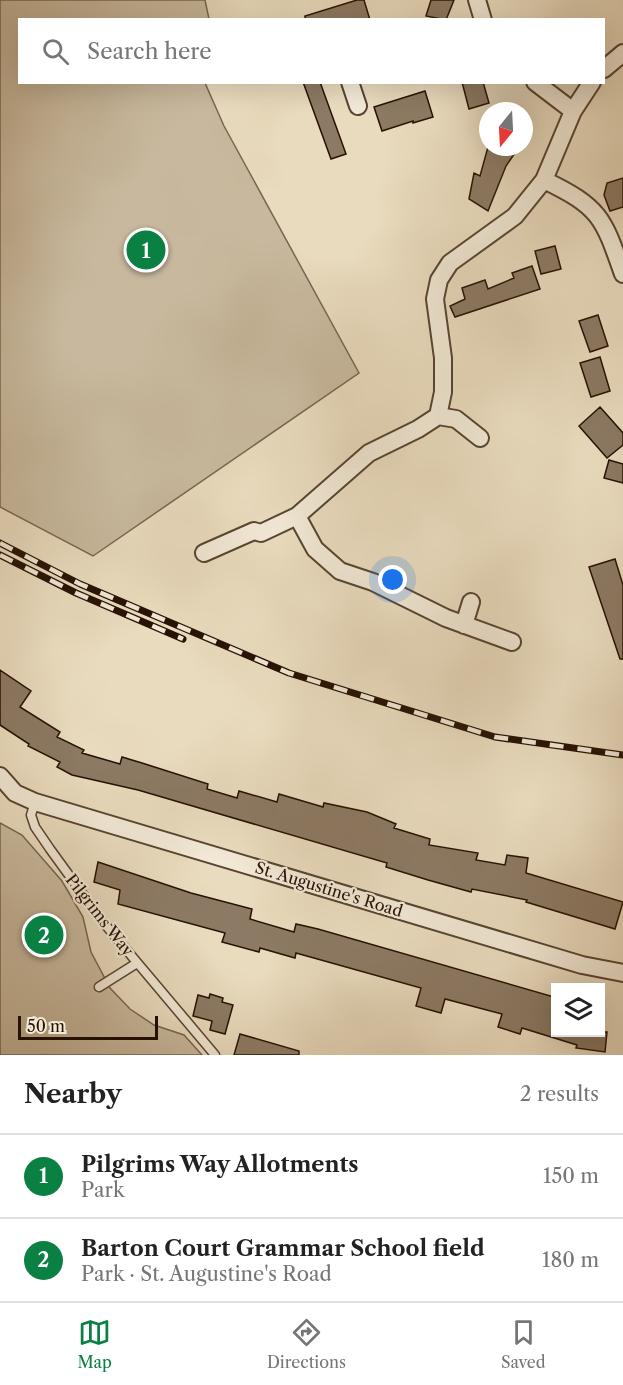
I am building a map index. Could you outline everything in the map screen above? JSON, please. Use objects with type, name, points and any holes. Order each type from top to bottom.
[{"type":"street","points":[[477,0],[482,18]]},
{"type":"street","points":[[605,67],[623,53]]},
{"type":"street","points":[[351,84],[358,106]]},
{"type":"street","points":[[538,84],[573,111]]},
{"type":"street","points":[[438,416],[443,392],[443,358],[435,299],[439,280],[450,263],[514,216],[544,180],[573,111],[591,84]]},
{"type":"street","points":[[544,180],[576,195],[599,215],[623,274]]},
{"type":"street","points":[[204,553],[254,531],[261,533],[297,516],[369,453],[418,429],[438,416],[456,419],[480,438]]},
{"type":"street","points":[[297,516],[315,549],[340,571],[373,582],[465,625],[513,642]]},
{"type":"street","points":[[465,625],[471,602]]},
{"type":"street","points":[[0,776],[15,793],[36,802]]},
{"type":"street","name":"St. Augustine's Road","points":[[36,802],[582,965],[623,973]]},
{"type":"lane","name":"Pilgrims Way","points":[[36,802],[31,815],[35,827],[103,922],[214,1055]]},
{"type":"lane","points":[[99,987],[137,963]]},
{"type":"shaded area","points":[[0,0],[205,0],[209,18],[18,18],[18,84],[205,84],[224,126],[359,373],[93,556],[0,507]]},
{"type":"shaded area","points":[[0,823],[22,835],[62,881],[83,917],[91,952],[110,988],[130,1009],[154,1025],[184,1035],[202,1055],[0,1055]]},
{"type":"building","points":[[357,0],[364,0],[369,18],[305,18],[305,16]]},
{"type":"building","points":[[431,0],[454,0],[447,18],[426,16]]},
{"type":"building","points":[[304,84],[321,84],[346,154],[331,159]]},
{"type":"building","points":[[463,84],[484,84],[489,102],[479,102],[479,106],[469,109]]},
{"type":"building","points":[[425,91],[433,117],[382,131],[374,107]]},
{"type":"building","points":[[486,156],[513,156],[506,166],[488,211],[469,199],[474,173],[480,176]]},
{"type":"building","points":[[623,178],[623,207],[610,211],[604,195],[607,183]]},
{"type":"building","points":[[555,246],[561,269],[541,274],[535,251]]},
{"type":"building","points":[[532,266],[540,289],[455,317],[450,306],[465,299],[462,288],[485,280],[488,289],[514,278],[512,273]]},
{"type":"building","points":[[598,315],[608,346],[590,352],[579,321]]},
{"type":"building","points":[[600,357],[610,391],[591,397],[580,363]]},
{"type":"building","points":[[600,407],[623,433],[623,445],[607,458],[579,426]]},
{"type":"building","points":[[609,460],[623,464],[623,483],[604,478]]},
{"type":"building","points":[[615,559],[623,585],[623,659],[620,659],[589,567]]},
{"type":"building","points":[[0,670],[31,691],[20,707],[60,732],[57,737],[84,750],[82,753],[120,764],[122,757],[208,784],[207,789],[237,798],[239,791],[277,802],[279,794],[323,807],[324,803],[367,812],[396,824],[394,828],[430,839],[429,845],[478,853],[476,860],[505,865],[507,855],[528,858],[526,873],[623,902],[615,929],[526,902],[527,900],[472,889],[471,892],[386,867],[387,863],[138,790],[72,775],[57,767],[60,762],[28,746],[29,744],[0,725]]},
{"type":"building","points":[[98,862],[191,893],[252,909],[250,919],[294,932],[296,924],[318,929],[551,996],[551,1037],[522,1028],[520,1034],[498,1027],[502,1014],[445,999],[441,1013],[416,1006],[421,988],[296,953],[295,958],[260,948],[259,952],[222,942],[225,933],[118,904],[120,890],[94,882]]},
{"type":"building","points":[[210,994],[223,998],[222,1002],[233,1005],[225,1034],[210,1030],[212,1021],[193,1016],[198,995],[209,998]]},
{"type":"building","points":[[605,1032],[607,1032],[605,1052],[576,1048],[577,1045],[551,1037],[605,1037]]},
{"type":"building","points":[[240,1034],[299,1051],[299,1055],[234,1055]]},
{"type":"railway","points":[[0,543],[80,584],[289,673],[495,737],[623,755]]},
{"type":"railway","points":[[0,555],[76,593],[183,639]]},
{"type":"place","name":"Pilgrims Way Allotments","points":[[146,250]]},
{"type":"place","name":"Barton Court Grammar School field","points":[[44,935]]}]
